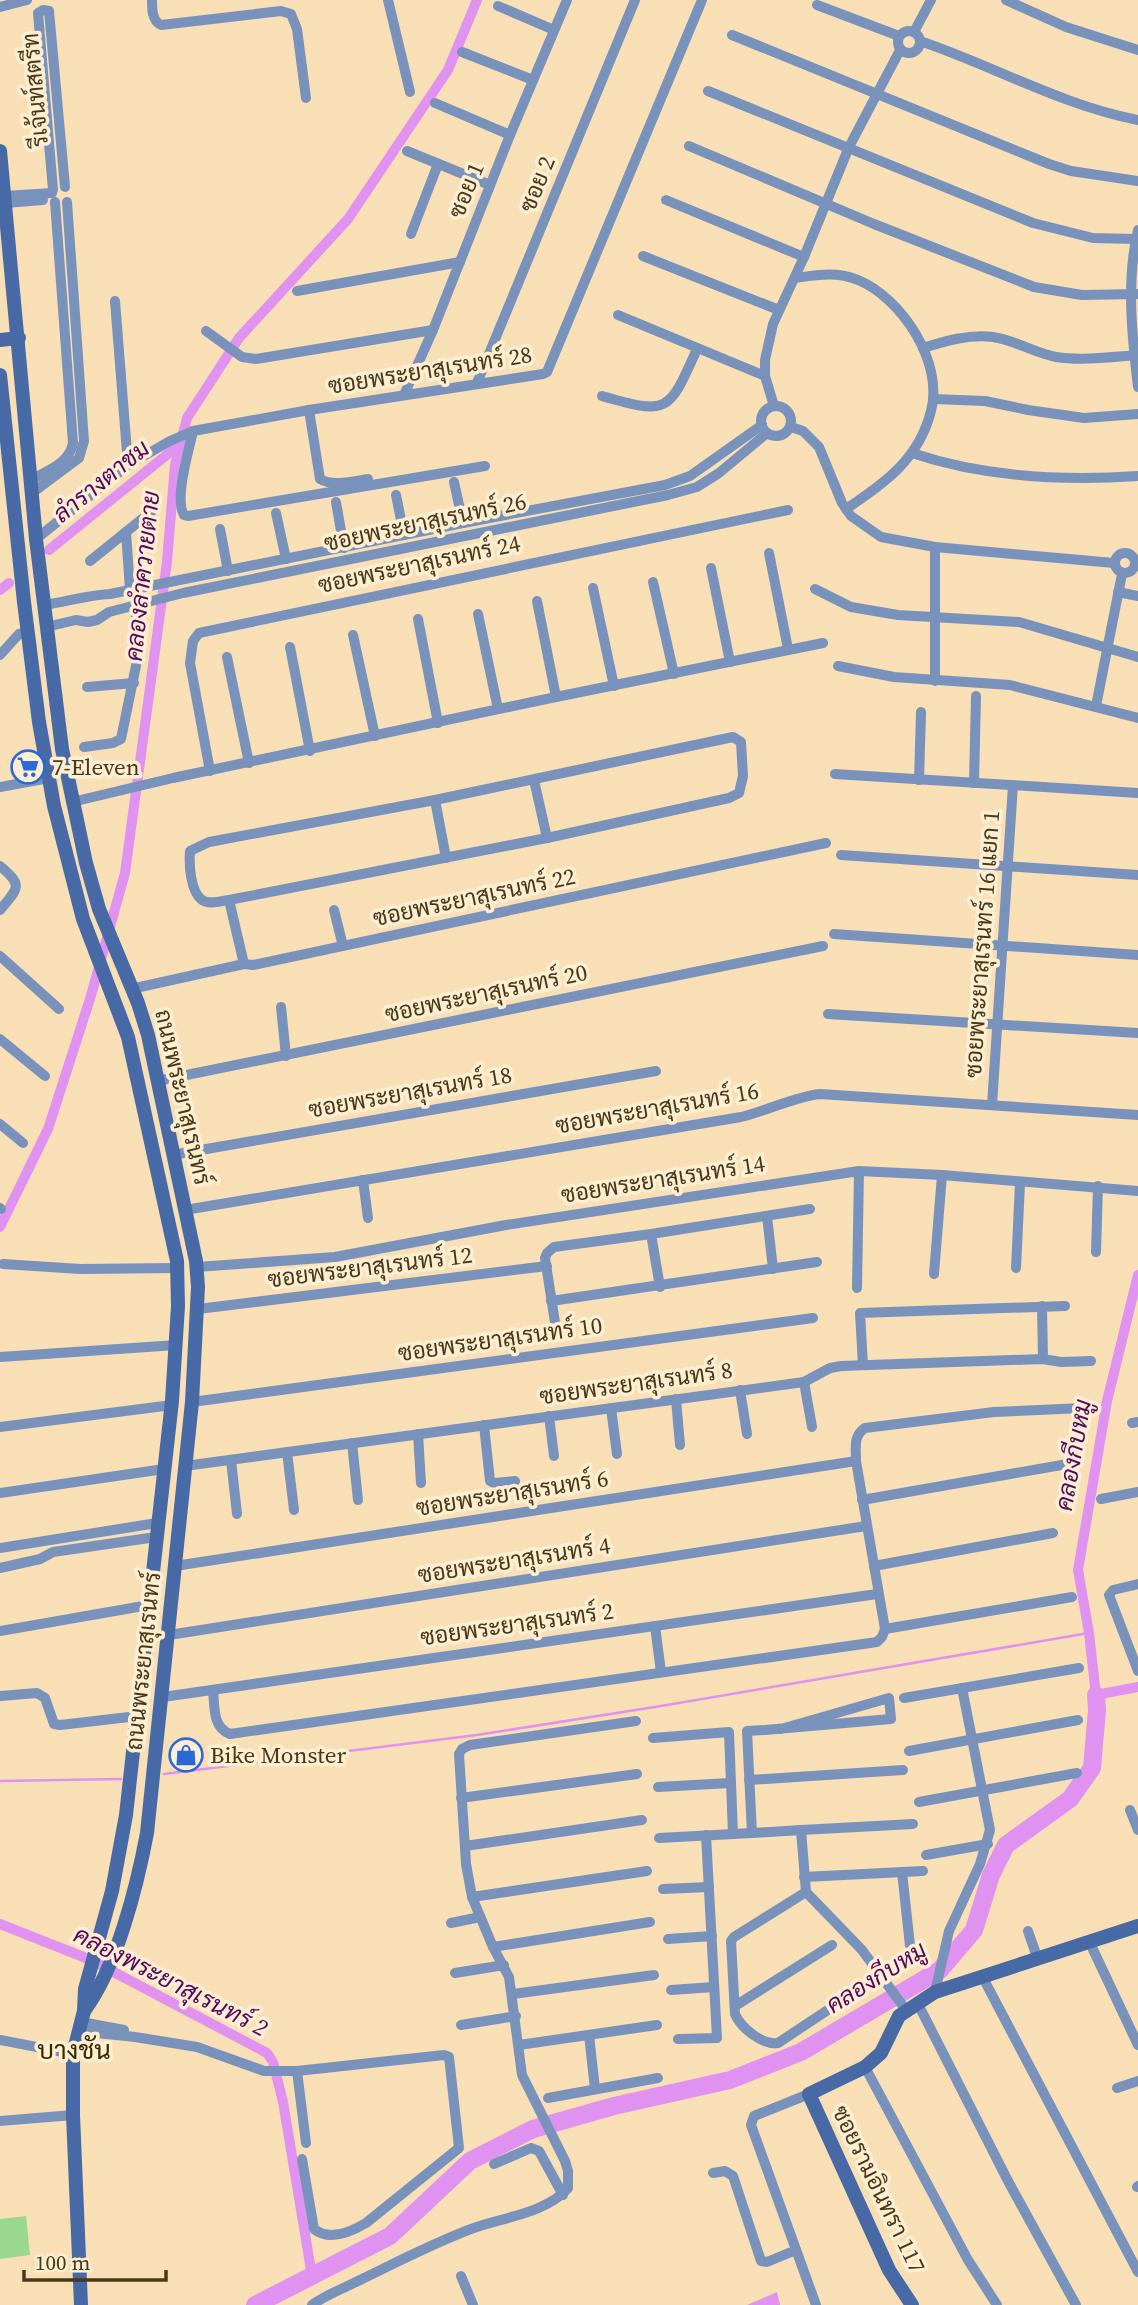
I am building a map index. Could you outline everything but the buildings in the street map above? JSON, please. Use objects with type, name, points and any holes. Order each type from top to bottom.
[{"type":"street","points":[[0,7],[27,0]]},
{"type":"street","points":[[152,0],[153,15],[161,25],[287,12],[293,18],[306,98]]},
{"type":"street","points":[[272,0],[274,12]]},
{"type":"street","points":[[388,0],[411,92]]},
{"type":"street","name":"ซอย 1","points":[[404,396],[567,0]]},
{"type":"street","name":"ซอย 2","points":[[477,383],[635,0]]},
{"type":"street","name":"ซอยพระยาสุเรนทร์ 28","points":[[36,539],[128,465],[190,432],[309,410],[543,374],[551,367],[702,0]]},
{"type":"street","points":[[931,0],[917,36],[920,46],[914,52],[904,53],[897,44],[899,36],[905,31],[917,36],[1065,100],[1138,120]]},
{"type":"street","points":[[1006,0],[1066,27],[1138,50]]},
{"type":"street","points":[[817,5],[899,36]]},
{"type":"street","points":[[498,6],[554,30]]},
{"type":"street","name":"รีเจ้นท์สตรีท","points":[[43,10],[48,11],[65,187],[70,194],[67,202],[84,440],[79,458],[31,486],[71,454],[73,443],[38,13],[43,10]]},
{"type":"street","points":[[732,35],[1071,172],[1138,181]]},
{"type":"street","points":[[901,50],[849,147],[779,310],[768,341],[765,376],[774,406],[788,411],[791,416],[790,427],[803,431],[819,447],[846,509],[863,526],[881,537],[935,547],[1114,563]]},
{"type":"street","points":[[462,52],[533,80]]},
{"type":"street","points":[[708,90],[1032,223],[1093,238],[1137,235],[1133,252],[1138,387]]},
{"type":"street","points":[[436,103],[510,135]]},
{"type":"street","points":[[689,146],[1034,287],[1082,295],[1135,294]]},
{"type":"street","name":"ถนนพระยาสุเรนทร์","points":[[0,150],[36,539],[72,802],[99,909],[148,1035],[197,1267],[198,1309],[192,1402],[163,1697],[145,1844],[133,1896],[113,1953],[94,1981],[85,1989],[73,2054],[81,2305]]},
{"type":"street","points":[[407,150],[491,185]]},
{"type":"street","points":[[411,234],[438,164]]},
{"type":"street","points":[[53,196],[57,187],[65,187]]},
{"type":"street","points":[[5,200],[53,196],[62,204],[67,202]]},
{"type":"street","points":[[666,200],[804,257]]},
{"type":"street","points":[[643,256],[779,310]]},
{"type":"street","points":[[296,291],[460,262]]},
{"type":"street","points":[[794,278],[831,274],[858,280],[893,304],[909,322],[923,348],[930,369],[934,399],[927,424],[912,453],[884,484],[846,509]]},
{"type":"street","points":[[115,301],[128,465]]},
{"type":"street","points":[[618,315],[765,376]]},
{"type":"street","points":[[206,331],[236,354],[256,359],[433,330]]},
{"type":"street","points":[[923,348],[980,336],[994,337],[1041,354],[1058,357],[1136,355]]},
{"type":"street","points":[[0,340],[19,338]]},
{"type":"street","points":[[601,396],[638,407],[657,407],[677,394],[697,349]]},
{"type":"street","name":"ถนนพระยาสุเรนทร์","points":[[0,375],[4,452],[49,778],[68,868],[83,919],[128,1037],[177,1268],[177,1345],[172,1405],[127,1815],[98,1948],[94,1981]]},
{"type":"street","points":[[934,399],[985,401],[1084,418],[1138,414]]},
{"type":"street","name":"ซอยพระยาสุเรนทร์ 26","points":[[46,627],[76,620],[97,620],[109,612],[152,600],[491,524],[668,495],[697,487],[719,473],[764,429],[763,413],[774,406]]},
{"type":"street","points":[[309,410],[320,480],[338,482],[368,479]]},
{"type":"street","name":"ซอยพระยาสุเรนทร์ 26","points":[[764,429],[780,435],[790,427]]},
{"type":"street","points":[[190,432],[180,505],[184,515],[188,516],[485,466]]},
{"type":"street","points":[[912,453],[961,466],[1017,474],[1100,479],[1138,477]]},
{"type":"street","points":[[454,482],[463,523]]},
{"type":"street","points":[[396,495],[404,535]]},
{"type":"street","points":[[336,502],[344,548]]},
{"type":"street","name":"ซอยพระยาสุเรนทร์ 24","points":[[210,771],[190,663],[193,641],[199,632],[788,510]]},
{"type":"street","points":[[90,561],[152,511]]},
{"type":"street","points":[[276,513],[286,559]]},
{"type":"street","name":"ซอยพระยาสุเรนทร์ 26","points":[[44,606],[463,523],[491,524]]},
{"type":"street","points":[[220,529],[228,571]]},
{"type":"street","points":[[127,532],[130,590]]},
{"type":"street","points":[[935,547],[935,681]]},
{"type":"street","points":[[1134,550],[1135,561],[1130,573],[1122,574],[1115,568],[1114,563],[1118,555],[1134,550]]},
{"type":"street","points":[[769,553],[788,649]]},
{"type":"street","points":[[268,563],[272,575]]},
{"type":"street","points":[[711,568],[730,662]]},
{"type":"street","points":[[1096,706],[1122,574]]},
{"type":"street","points":[[653,582],[674,674]]},
{"type":"street","points":[[593,588],[614,686]]},
{"type":"street","points":[[815,589],[851,607],[898,615],[1019,622],[1138,657]]},
{"type":"street","points":[[1118,592],[1138,596]]},
{"type":"street","points":[[537,601],[556,697]]},
{"type":"street","points":[[73,602],[76,620]]},
{"type":"street","points":[[84,747],[113,743],[121,739],[134,683],[140,641],[135,605]]},
{"type":"street","points":[[478,614],[498,709]]},
{"type":"street","points":[[418,619],[438,723]]},
{"type":"street","points":[[0,655],[19,634],[28,632]]},
{"type":"street","points":[[354,635],[375,736]]},
{"type":"street","points":[[72,802],[498,709],[823,643]]},
{"type":"street","points":[[290,647],[310,751]]},
{"type":"street","points":[[228,657],[248,763]]},
{"type":"street","points":[[838,666],[894,677],[1010,685],[1138,718]]},
{"type":"street","points":[[87,688],[134,683]]},
{"type":"street","points":[[974,783],[976,696]]},
{"type":"street","points":[[919,779],[921,712]]},
{"type":"street","points":[[733,737],[741,742],[743,752],[743,776],[739,793],[729,798],[547,838],[229,900],[211,903],[202,900],[195,891],[189,861],[190,851],[198,846],[435,800],[733,737]]},
{"type":"street","points":[[835,774],[1138,793]]},
{"type":"street","points":[[0,787],[49,778]]},
{"type":"street","points":[[534,780],[547,838]]},
{"type":"street","name":"ซอยพระยาสุเรนทร์ 16 แยก 1","points":[[992,1105],[1013,785]]},
{"type":"street","points":[[435,800],[446,858]]},
{"type":"street","name":"ซอยพระยาสุเรนทร์ 22","points":[[130,986],[244,964],[253,965],[826,844]]},
{"type":"street","points":[[841,855],[1008,864],[1138,875]]},
{"type":"street","points":[[0,866],[16,879],[18,885],[0,910]]},
{"type":"street","points":[[229,900],[244,964]]},
{"type":"street","points":[[334,910],[343,946]]},
{"type":"street","points":[[834,933],[1138,955]]},
{"type":"street","name":"ซอยพระยาสุเรนทร์ 20","points":[[157,1081],[823,946]]},
{"type":"street","points":[[0,956],[59,1009]]},
{"type":"street","points":[[281,1007],[286,1056]]},
{"type":"street","points":[[828,1014],[1138,1033]]},
{"type":"street","points":[[0,1039],[45,1076]]},
{"type":"street","name":"ซอยพระยาสุเรนทร์ 18","points":[[172,1155],[656,1071]]},
{"type":"street","name":"ซอยพระยาสุเรนทร์ 16","points":[[185,1210],[741,1117],[765,1112],[810,1095],[1138,1115]]},
{"type":"street","points":[[0,1124],[23,1143]]},
{"type":"street","points":[[857,1288],[859,1171]]},
{"type":"street","name":"ซอยพระยาสุเรนทร์ 14","points":[[197,1267],[335,1257],[506,1225],[859,1171],[1098,1186],[1138,1191]]},
{"type":"street","points":[[934,1274],[942,1175]]},
{"type":"street","points":[[363,1180],[368,1218]]},
{"type":"street","points":[[1016,1268],[1020,1183]]},
{"type":"street","points":[[1096,1252],[1098,1186]]},
{"type":"street","points":[[556,1329],[547,1266],[547,1253],[554,1247],[810,1209]]},
{"type":"street","points":[[767,1216],[774,1269]]},
{"type":"street","points":[[651,1234],[660,1287]]},
{"type":"street","points":[[551,1301],[817,1262]]},
{"type":"street","points":[[3,1264],[80,1269],[177,1268]]},
{"type":"street","name":"ซอยพระยาสุเรนทร์ 12","points":[[198,1309],[547,1266]]},
{"type":"street","points":[[1042,1306],[1043,1359]]},
{"type":"street","points":[[863,1365],[860,1313],[1065,1306]]},
{"type":"street","name":"ซอยพระยาสุเรนทร์ 10","points":[[192,1402],[813,1318]]},
{"type":"street","points":[[0,1357],[177,1345]]},
{"type":"street","name":"ซอยพระยาสุเรนทร์ 8","points":[[185,1466],[804,1382],[830,1368],[1043,1359],[1061,1362],[1091,1361]]},
{"type":"street","points":[[804,1382],[812,1427]]},
{"type":"street","points":[[740,1390],[747,1434]]},
{"type":"street","points":[[676,1399],[680,1446]]},
{"type":"street","points":[[0,1427],[192,1402]]},
{"type":"street","points":[[611,1408],[617,1454]]},
{"type":"street","points":[[213,1690],[217,1725],[230,1734],[877,1642],[885,1629],[856,1461],[858,1433],[865,1428],[994,1412],[1083,1408]]},
{"type":"street","points":[[549,1416],[554,1456]]},
{"type":"street","points":[[484,1425],[490,1481],[515,1481]]},
{"type":"street","points":[[418,1434],[421,1483]]},
{"type":"street","points":[[352,1443],[358,1500]]},
{"type":"street","points":[[287,1452],[294,1510]]},
{"type":"street","points":[[230,1460],[237,1514]]},
{"type":"street","name":"ซอยพระยาสุเรนทร์ 6","points":[[175,1566],[856,1461]]},
{"type":"street","points":[[862,1500],[1073,1463]]},
{"type":"street","points":[[0,1493],[164,1469]]},
{"type":"street","points":[[1101,1499],[1138,1492]]},
{"type":"street","name":"ซอยพระยาสุเรนทร์ 4","points":[[169,1635],[866,1527]]},
{"type":"street","points":[[0,1548],[157,1530]]},
{"type":"street","points":[[0,1568],[40,1559],[53,1552],[157,1530]]},
{"type":"street","points":[[874,1566],[1053,1533]]},
{"type":"street","points":[[1138,1584],[1113,1590],[1109,1595],[1138,1671]]},
{"type":"street","name":"ซอยพระยาสุเรนทร์ 2","points":[[163,1697],[877,1594]]},
{"type":"street","points":[[885,1629],[1072,1597]]},
{"type":"street","points":[[0,1631],[149,1605]]},
{"type":"street","points":[[655,1626],[661,1672]]},
{"type":"street","points":[[904,1698],[1079,1668]]},
{"type":"street","points":[[936,1986],[949,1931],[981,1864],[990,1830],[961,1688]]},
{"type":"street","points":[[0,1696],[37,1693],[45,1698],[54,1724],[60,1725],[138,1716]]},
{"type":"street","points":[[752,1833],[747,1731],[781,1729],[891,1720],[889,1698],[781,1729]]},
{"type":"street","points":[[909,1751],[1078,1720]]},
{"type":"street","points":[[312,2305],[469,2230],[496,2220],[517,2217],[563,2195],[568,2188],[568,2171],[522,2076],[513,1994],[504,1965],[493,1947],[472,1897],[466,1864],[459,1754],[470,1745],[636,1721]]},
{"type":"street","points":[[653,1738],[729,1732],[733,1834]]},
{"type":"street","points":[[749,1780],[903,1770]]},
{"type":"street","points":[[919,1802],[1076,1773]]},
{"type":"street","points":[[461,1798],[637,1774]]},
{"type":"street","points":[[658,1787],[730,1783]]},
{"type":"street","points":[[1130,1810],[1138,1830]]},
{"type":"street","points":[[465,1846],[642,1820]]},
{"type":"street","points":[[659,1838],[913,1824]]},
{"type":"street","points":[[801,1830],[806,1892],[833,1917],[907,2004],[1076,2305]]},
{"type":"street","points":[[678,2039],[717,2038],[706,1835]]},
{"type":"street","points":[[926,1855],[988,1843]]},
{"type":"street","points":[[472,1897],[647,1871]]},
{"type":"street","points":[[804,1877],[923,1871]]},
{"type":"street","points":[[902,1872],[911,1955]]},
{"type":"street","points":[[663,1889],[709,1887]]},
{"type":"street","points":[[806,1892],[731,1941],[738,2022],[762,2040],[778,2043],[861,1988]]},
{"type":"street","points":[[451,1923],[480,1917]]},
{"type":"street","points":[[493,1947],[650,1922]]},
{"type":"street","name":"ซอยรามอินทรา 117","points":[[912,2305],[889,2270],[809,2094],[865,2067],[881,2053],[907,2004],[936,1986],[982,1976],[1138,1926]]},
{"type":"street","points":[[1028,1931],[1037,1958]]},
{"type":"street","points":[[668,1938],[712,1936]]},
{"type":"street","points":[[1089,1941],[1138,2045]]},
{"type":"street","points":[[735,2006],[832,1945]]},
{"type":"street","points":[[455,1973],[504,1965]]},
{"type":"street","points":[[513,1994],[654,1975]]},
{"type":"street","points":[[982,1976],[1138,2272]]},
{"type":"street","points":[[671,1990],[714,1987]]},
{"type":"street","points":[[461,2025],[516,2016]]},
{"type":"street","points":[[81,2021],[117,2028],[135,2037],[197,2047],[264,2071],[291,2071],[447,2055],[451,2060],[458,2148],[366,2223],[356,2229],[331,2235],[320,2234],[314,2229],[302,2159]]},
{"type":"street","points":[[519,2045],[657,2025]]},
{"type":"street","points":[[589,2035],[596,2089]]},
{"type":"street","points":[[0,2040],[73,2054]]},
{"type":"street","points":[[865,2067],[968,2260],[997,2305]]},
{"type":"street","points":[[291,2071],[306,2143]]},
{"type":"street","points":[[548,2098],[658,2078]]},
{"type":"street","points":[[1117,2088],[1138,2081]]},
{"type":"street","points":[[809,2094],[754,2116],[751,2124],[816,2305]]},
{"type":"street","points":[[0,2121],[73,2115]]},
{"type":"street","points":[[494,2164],[531,2147],[535,2148],[563,2195]]},
{"type":"street","points":[[713,2173],[725,2171],[733,2176],[761,2261],[767,2262],[796,2250]]},
{"type":"street","points":[[461,2276],[473,2305]]},
{"type":"green space","points":[[26,2216],[30,2255],[0,2259],[0,2219]]},
{"type":"shaded area","points":[[777,2292],[780,2305],[747,2305]]},
{"type":"waterway","name":"คลองลำควายตาย","points":[[0,1227],[48,1129],[90,999],[125,873],[167,562],[175,465],[187,418],[239,338],[348,219],[448,70],[477,0]]},
{"type":"waterway","name":"ลำรางตาชม","points":[[49,550],[179,445]]},
{"type":"waterway","name":"ลำรางตาชม","points":[[0,590],[9,583]]},
{"type":"waterway","name":"คลองกีบหมู","points":[[1138,1275],[1107,1401],[1078,1570],[1096,1695],[1138,1687]]},
{"type":"waterway","points":[[164,1774],[477,1735],[1089,1633]]},
{"type":"waterway","name":"คลองกีบหมู","points":[[255,2305],[390,2236],[470,2161],[533,2129],[614,2106],[730,2080],[801,2052],[940,1970],[974,1930],[991,1875],[1006,1845],[1070,1799],[1092,1768],[1096,1695]]},
{"type":"waterway","points":[[0,1781],[121,1779]]},
{"type":"waterway","name":"คลองพระยาสุเรนทร์ 2","points":[[0,1924],[91,1960],[267,2053],[273,2062],[283,2102],[312,2276]]},
{"type":"place","name":"7-Eleven","points":[[28,767]]},
{"type":"place","name":"Bike Monster","points":[[186,1755]]},
{"type":"district","name":"บางชัน","points":[[74,2050]]}]
